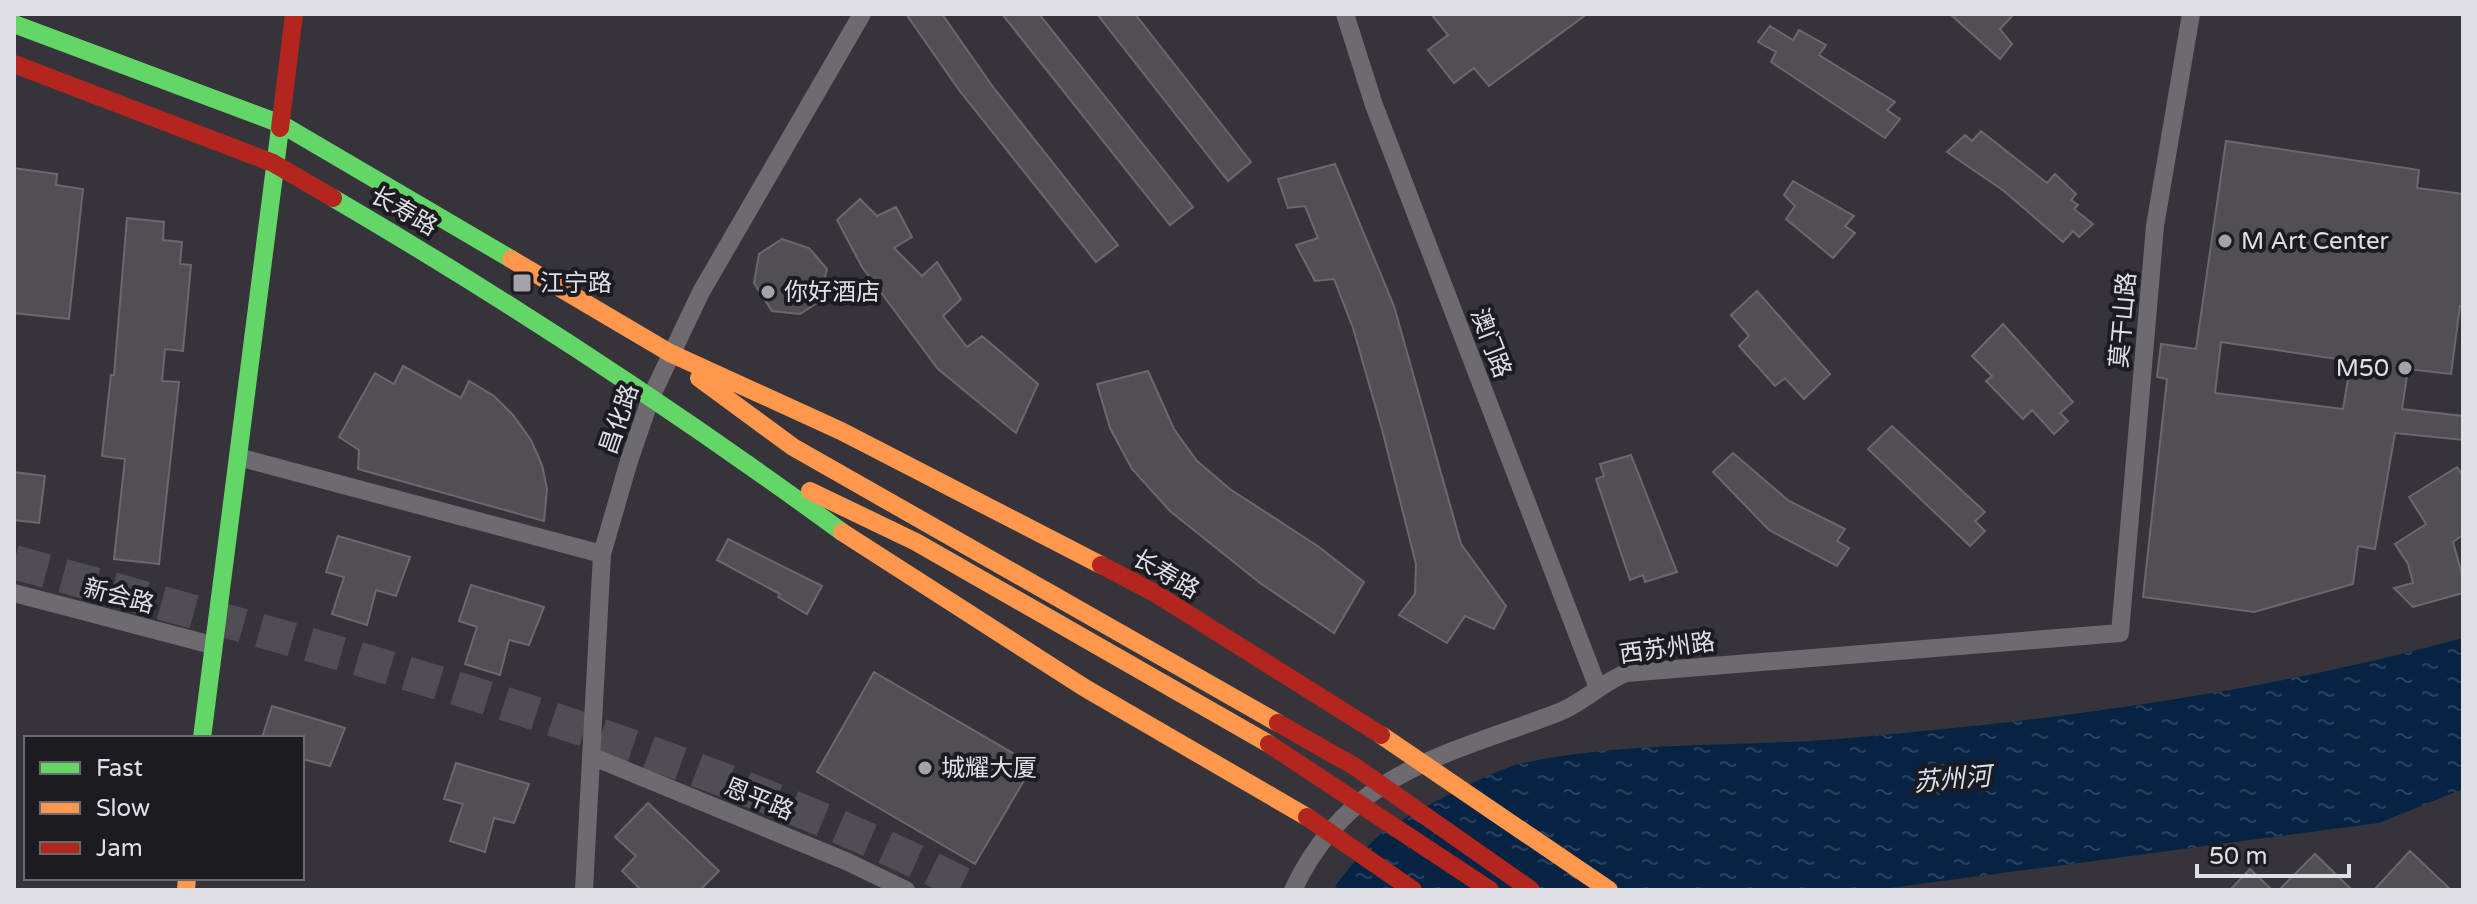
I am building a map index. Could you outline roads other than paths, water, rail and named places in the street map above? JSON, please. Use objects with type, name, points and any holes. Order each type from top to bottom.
[{"type":"main road","points":[[202,736],[294,14]]},
{"type":"main road","name":"长寿路","points":[[14,24],[281,124],[670,353],[841,431],[1153,592],[1363,723],[1609,890]]},
{"type":"main road","name":"长寿路","points":[[14,64],[273,163],[492,291],[740,457],[849,537],[1085,688],[1282,800],[1413,890]]},
{"type":"main road","name":"长寿路","points":[[670,353],[733,406],[793,447],[1354,766],[1531,890]]},
{"type":"main road","name":"长寿路","points":[[740,457],[916,542],[1249,731],[1490,890]]},
{"type":"street","name":"昌化路","points":[[584,890],[602,554],[651,397],[709,278],[862,14]]},
{"type":"street","name":"澳门路","points":[[1345,14],[1374,105],[1598,688]]},
{"type":"street","name":"莫干山路","points":[[2120,633],[2155,226],[2191,14]]},
{"type":"street","points":[[238,457],[602,554]]},
{"type":"street","name":"新会路","points":[[14,593],[212,645]]},
{"type":"street","name":"西苏州路","points":[[1293,890],[1329,833],[1362,802],[1398,775],[1456,747],[1568,708],[1613,678],[1641,671],[2120,633]]},
{"type":"street","name":"恩平路","points":[[591,756],[848,862],[906,890]]},
{"type":"water","name":"苏州河","points":[[2463,638],[2463,789],[2379,823],[1875,890],[1333,890],[1384,831],[1451,794],[1519,764],[1637,748],[1838,739],[2075,714],[2309,675]]},
{"type":"tunnel","points":[[14,562],[381,666],[624,744],[744,788],[861,836],[975,890]]},
{"type":"place","name":"M Art Center","points":[[2225,241]]},
{"type":"place","name":"江宁路","points":[[522,283]]},
{"type":"place","name":"你好酒店","points":[[768,292]]},
{"type":"place","name":"M50","points":[[2405,368]]},
{"type":"place","name":"城耀大厦","points":[[925,768]]}]
